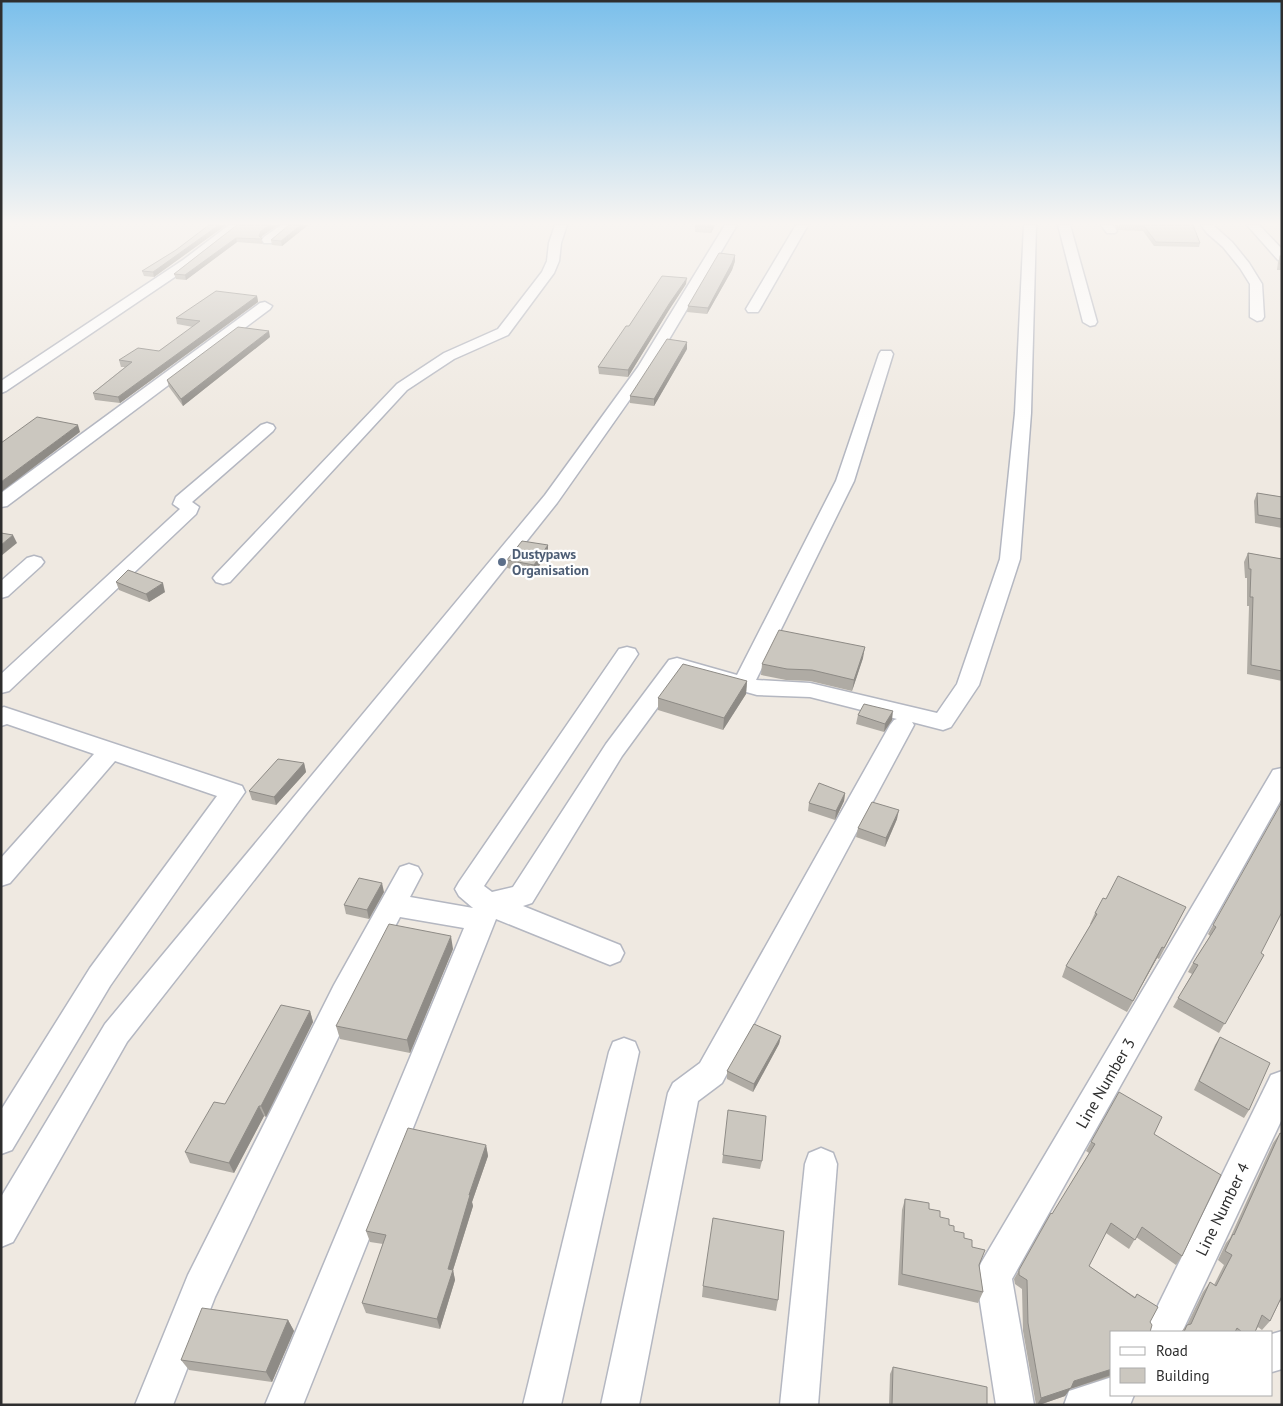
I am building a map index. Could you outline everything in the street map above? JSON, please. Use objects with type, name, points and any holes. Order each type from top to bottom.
[{"type":"street","points":[[1,388],[146,291]]},
{"type":"street","points":[[222,578],[402,387],[449,356],[503,332],[535,291]]},
{"type":"street","points":[[1,1230],[116,1033],[297,808],[419,663],[551,499],[645,368],[692,291]]},
{"type":"street","points":[[753,309],[764,291]]},
{"type":"street","points":[[284,1405],[485,912],[522,896],[614,750],[677,665],[757,688],[810,690],[944,722],[968,685],[1010,560],[1023,413],[1028,291]]},
{"type":"street","points":[[1082,291],[1090,322]]},
{"type":"street","points":[[1256,291],[1257,317]]},
{"type":"street","points":[[1,502],[265,306]]},
{"type":"street","points":[[743,684],[844,481],[886,354]]},
{"type":"street","points":[[1,686],[190,510],[190,507],[182,504],[182,501],[267,428]]},
{"type":"street","points":[[1,592],[34,562]]},
{"type":"street","points":[[485,912],[468,889],[627,654]]},
{"type":"street","points":[[1,718],[4,716],[233,792],[100,977],[1,1139]]},
{"type":"street","points":[[620,1405],[684,1093],[711,1073],[902,725]]},
{"type":"street","points":[[1,876],[110,751]]},
{"type":"street","name":"Line Number 3","points":[[1015,1405],[994,1276],[1282,776]]},
{"type":"street","points":[[154,1405],[201,1288],[344,994],[410,874]]},
{"type":"street","points":[[393,905],[485,912],[610,952]]},
{"type":"street","points":[[542,1405],[624,1052]]},
{"type":"street","name":"Line Number 4","points":[[1163,1331],[1282,1085]]},
{"type":"street","points":[[799,1405],[821,1164]]},
{"type":"street","points":[[1083,1405],[1112,1396]]},
{"type":"building","points":[[216,291],[257,296],[118,397],[93,393],[132,362],[119,360],[138,348],[159,351],[200,321],[176,318]]},
{"type":"building","points":[[652,291],[678,291],[628,370],[598,367],[626,326],[629,326]]},
{"type":"building","points":[[697,291],[717,291],[708,308],[688,306]]},
{"type":"building","points":[[238,327],[269,331],[181,399],[167,380]]},
{"type":"building","points":[[667,339],[687,342],[654,399],[630,396]]},
{"type":"building","points":[[37,417],[78,425],[1,482],[1,443]]},
{"type":"building","points":[[1257,493],[1282,497],[1282,519],[1258,515]]},
{"type":"building","points":[[1,533],[13,535],[1,545]]},
{"type":"building","points":[[522,541],[548,545],[534,565],[507,560]]},
{"type":"building","points":[[1248,553],[1282,559],[1282,671],[1251,665],[1253,597],[1250,597],[1251,569],[1249,569]]},
{"type":"building","points":[[128,570],[163,583],[146,594],[116,582]]},
{"type":"building","points":[[779,630],[865,647],[854,680],[812,670],[787,669],[762,664]]},
{"type":"building","points":[[683,664],[747,681],[724,718],[658,698]]},
{"type":"building","points":[[864,704],[893,711],[885,724],[858,715]]},
{"type":"building","points":[[278,759],[304,763],[274,797],[249,791]]},
{"type":"building","points":[[819,783],[845,793],[836,811],[809,803]]},
{"type":"building","points":[[872,802],[899,810],[886,838],[858,828]]},
{"type":"building","points":[[1282,802],[1282,912],[1261,953],[1264,955],[1225,1024],[1178,998],[1198,965],[1193,963],[1216,927],[1213,925]]},
{"type":"building","points":[[1118,876],[1186,907],[1133,1001],[1066,966],[1097,914],[1095,913],[1103,898],[1106,899]]},
{"type":"building","points":[[359,878],[382,883],[367,910],[344,905]]},
{"type":"building","points":[[389,924],[451,936],[407,1040],[336,1026]]},
{"type":"building","points":[[281,1005],[310,1011],[229,1163],[185,1152],[214,1102],[225,1104]]},
{"type":"building","points":[[754,1024],[781,1036],[754,1084],[727,1071]]},
{"type":"building","points":[[1220,1037],[1270,1063],[1249,1110],[1199,1081]]},
{"type":"building","points":[[1119,1092],[1162,1117],[1154,1134],[1221,1175],[1182,1256],[1142,1227],[1135,1240],[1111,1223],[1089,1266],[1135,1298],[1137,1294],[1158,1307],[1150,1322],[1152,1325],[1150,1331],[1110,1331],[1110,1370],[1074,1381],[1071,1388],[1041,1398],[1028,1323],[1027,1280],[1019,1275],[1019,1270],[1051,1213],[1095,1144],[1091,1142]]},
{"type":"building","points":[[728,1110],[766,1116],[762,1161],[723,1155]]},
{"type":"building","points":[[408,1128],[486,1145],[469,1195],[448,1269],[453,1270],[437,1319],[362,1303],[386,1235],[366,1231]]},
{"type":"building","points":[[1280,1133],[1282,1134],[1282,1296],[1270,1321],[1262,1315],[1255,1331],[1241,1331],[1237,1328],[1236,1331],[1184,1331],[1187,1325],[1191,1324],[1210,1282],[1216,1286],[1232,1255],[1225,1251]]},
{"type":"building","points":[[905,1199],[929,1203],[929,1209],[940,1211],[940,1217],[949,1219],[949,1225],[954,1226],[954,1231],[964,1233],[964,1238],[972,1240],[972,1247],[985,1250],[979,1265],[983,1292],[902,1274]]},
{"type":"building","points":[[713,1218],[784,1231],[778,1300],[703,1286]]},
{"type":"building","points":[[202,1308],[288,1320],[266,1372],[181,1360]]},
{"type":"building","points":[[893,1367],[987,1387],[987,1405],[892,1405]]},
{"type":"place","name":"Dustypaws Organisation","points":[[502,562]]}]
